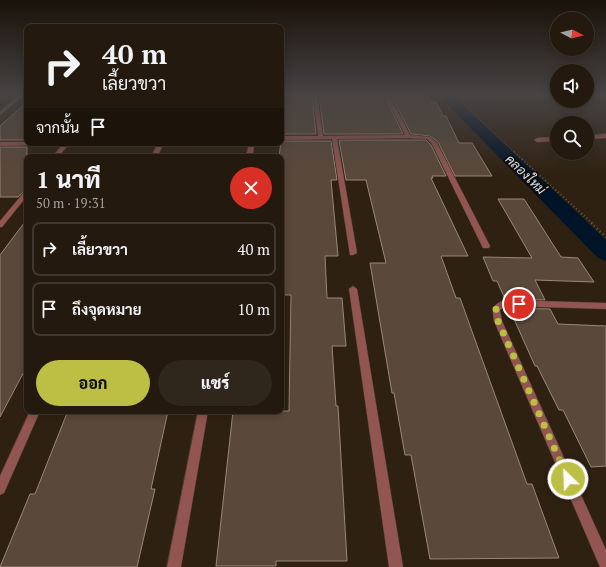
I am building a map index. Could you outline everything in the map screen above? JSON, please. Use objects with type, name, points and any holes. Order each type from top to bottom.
[{"type":"street","points":[[319,121],[321,138]]},
{"type":"street","points":[[401,121],[408,136]]},
{"type":"street","points":[[284,138],[408,136],[428,138],[434,143],[486,246]]},
{"type":"street","points":[[594,137],[606,136]]},
{"type":"street","points":[[334,137],[353,253]]},
{"type":"street","points":[[537,140],[550,139]]},
{"type":"street","points":[[0,144],[24,143]]},
{"type":"street","points":[[58,154],[64,146]]},
{"type":"street","points":[[0,225],[24,196]]},
{"type":"street","points":[[353,289],[396,567]]},
{"type":"street","points":[[606,306],[504,303],[496,309],[498,321],[606,565]]},
{"type":"street","points":[[0,489],[34,414]]},
{"type":"street","points":[[174,567],[202,414]]},
{"type":"path","points":[[480,121],[606,238]]},
{"type":"building","points":[[5,121],[24,121],[24,140],[0,140],[0,126]]},
{"type":"building","points":[[284,121],[315,121],[316,134],[284,134]]},
{"type":"building","points":[[322,121],[397,121],[403,134],[324,134]]},
{"type":"building","points":[[405,121],[449,121],[459,143],[472,143],[492,176],[455,176],[438,142],[430,136],[411,134]]},
{"type":"building","points":[[339,140],[426,140],[431,145],[446,176],[432,176],[433,178],[431,178],[468,256],[441,256],[456,298],[460,298],[527,484],[532,484],[559,558],[430,559],[411,455],[405,455],[394,393],[392,393],[370,263],[386,263],[366,180],[346,180]]},
{"type":"building","points":[[284,141],[331,141],[337,180],[331,180],[338,256],[325,256],[327,298],[342,298],[346,346],[332,346],[336,406],[338,406],[347,561],[276,561],[276,566],[216,566],[233,414],[284,414],[284,411],[289,411],[291,295],[284,295],[284,154],[279,154],[280,146],[284,146]]},
{"type":"building","points":[[0,147],[27,147],[27,154],[24,154],[24,192],[18,197],[0,197]]},
{"type":"building","points":[[498,199],[524,199],[561,257],[578,258],[594,282],[535,280],[545,300],[505,299],[497,281],[493,281],[483,257],[532,258]]},
{"type":"building","points":[[24,223],[24,372],[0,417],[0,255]]},
{"type":"building","points":[[509,308],[550,309],[558,324],[606,326],[606,466],[591,467],[563,410],[559,410],[537,366],[535,366]]},
{"type":"building","points":[[67,414],[167,414],[151,489],[155,489],[137,567],[0,567],[30,494],[35,494]]},
{"type":"waterway","name":"คลองใหม่","points":[[472,121],[606,253]]},
{"type":"route","points":[[519,304],[504,303],[496,309],[498,321],[568,479]]}]
